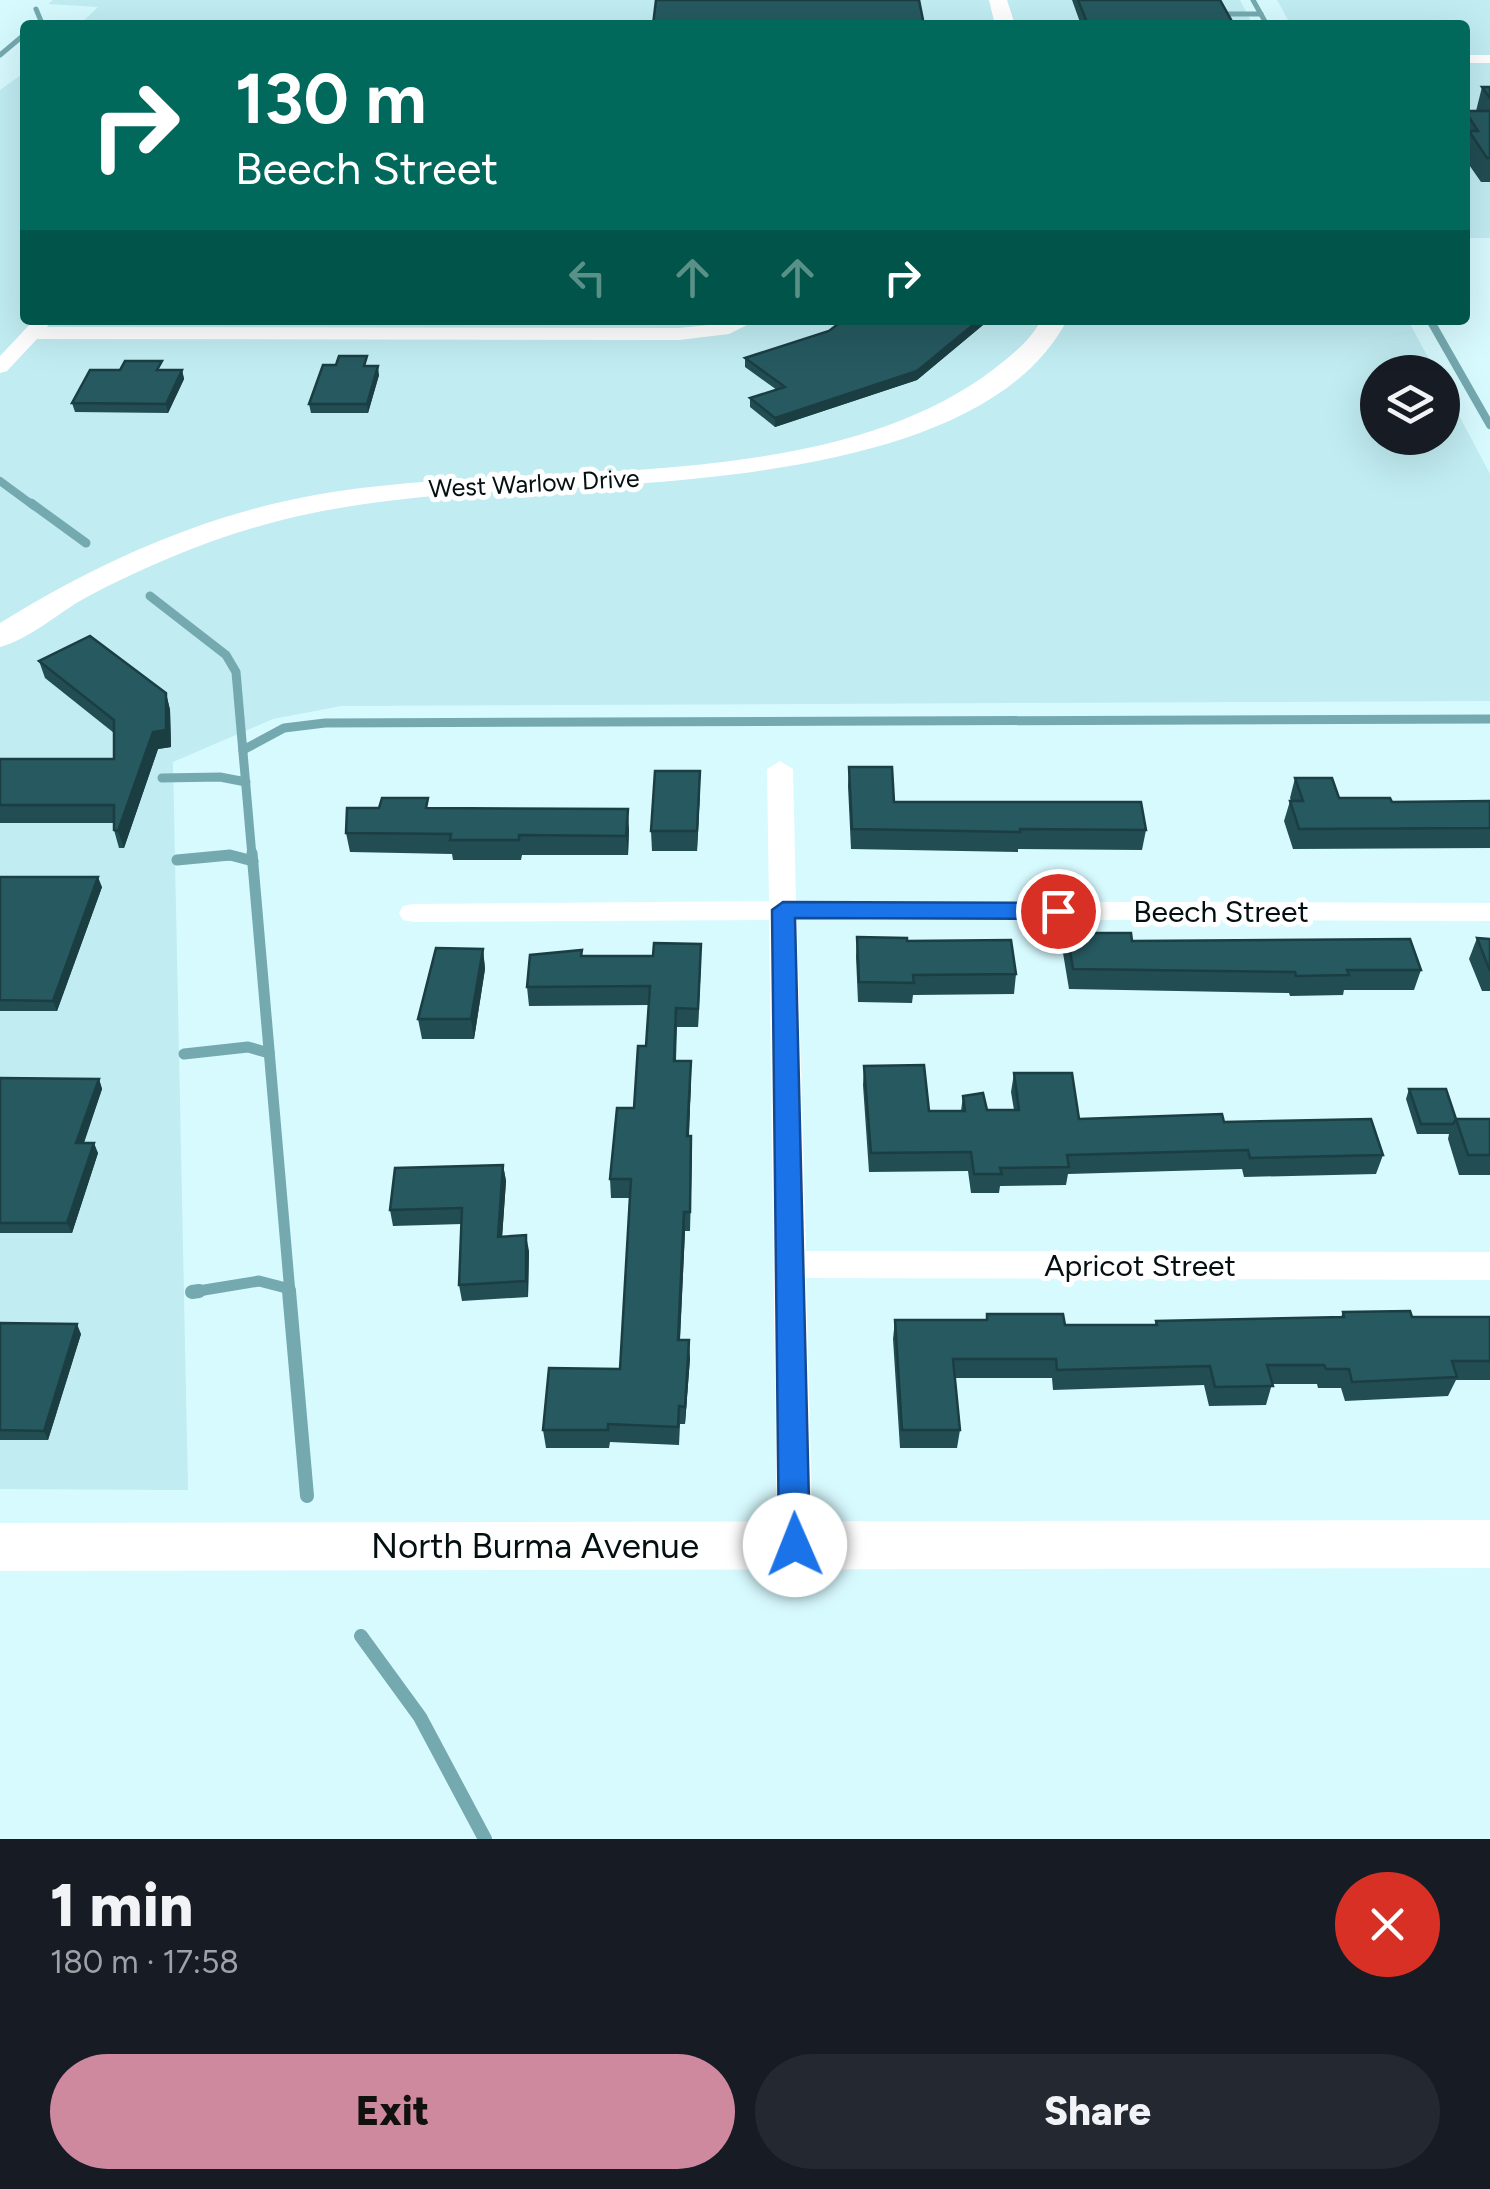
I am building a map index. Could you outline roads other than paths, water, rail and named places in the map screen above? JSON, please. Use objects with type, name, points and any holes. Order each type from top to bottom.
[{"type":"street","points":[[0,368],[38,327],[679,334],[735,325]]},
{"type":"street","name":"West Warlow Drive","points":[[6,626],[134,562],[239,521],[313,504],[405,489],[478,483],[687,476],[850,446],[962,402],[1025,356],[1050,325]]},
{"type":"street","points":[[780,769],[795,1545]]},
{"type":"street","name":"Beech Street","points":[[412,913],[1490,912]]},
{"type":"street","name":"Apricot Street","points":[[790,1264],[1490,1266]]},
{"type":"street","name":"North Burma Avenue","points":[[0,1547],[1490,1544]]},
{"type":"waterway","points":[[1253,0],[1261,14]]},
{"type":"waterway","points":[[36,9],[41,20]]},
{"type":"waterway","points":[[1220,14],[1261,14]]},
{"type":"waterway","points":[[1261,14],[1264,20]]},
{"type":"waterway","points":[[0,55],[20,38]]},
{"type":"waterway","points":[[1433,325],[1490,425]]},
{"type":"waterway","points":[[0,481],[34,506]]},
{"type":"waterway","points":[[31,503],[86,543]]},
{"type":"waterway","points":[[150,596],[226,655],[236,672],[246,782]]},
{"type":"waterway","points":[[243,750],[284,728],[325,723],[1490,719]]},
{"type":"waterway","points":[[162,778],[220,777],[246,782]]},
{"type":"waterway","points":[[246,782],[252,856]]},
{"type":"waterway","points":[[252,853],[253,861]]},
{"type":"waterway","points":[[177,860],[230,855],[253,861]]},
{"type":"waterway","points":[[222,856],[233,856]]},
{"type":"waterway","points":[[253,861],[290,1289]]},
{"type":"waterway","points":[[184,1054],[248,1047],[269,1053]]},
{"type":"waterway","points":[[199,1291],[192,1292],[259,1281],[290,1289]]},
{"type":"waterway","points":[[290,1289],[290,1293]]},
{"type":"waterway","points":[[289,1291],[307,1496]]},
{"type":"waterway","points":[[361,1636],[420,1717],[485,1839]]}]
